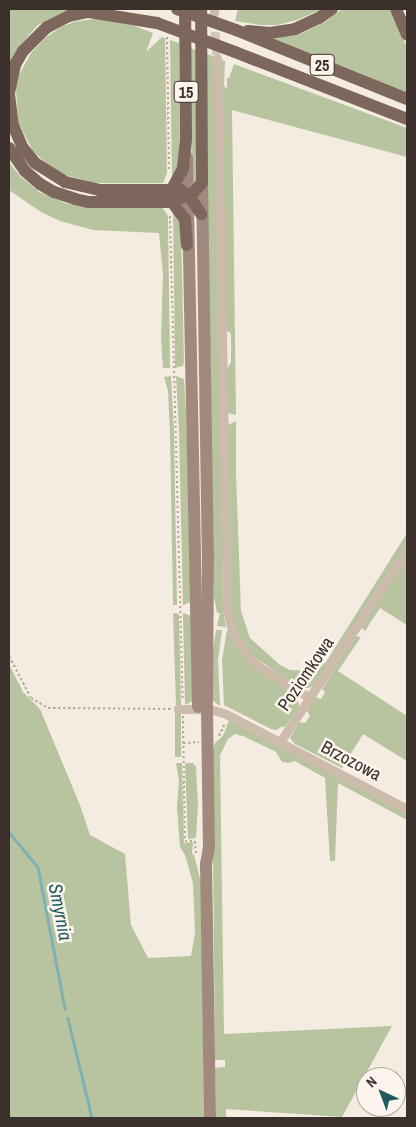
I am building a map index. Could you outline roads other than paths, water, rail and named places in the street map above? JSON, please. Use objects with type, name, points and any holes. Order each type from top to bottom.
[{"type":"main road","points":[[122,9],[407,118]]},
{"type":"main road","name":"25","points":[[177,9],[236,30],[407,99]]},
{"type":"main road","name":"15","points":[[185,9],[186,138]]},
{"type":"main road","points":[[200,9],[201,214],[208,552],[202,709]]},
{"type":"main road","points":[[236,30],[270,32],[295,29],[319,18],[332,9]]},
{"type":"main road","points":[[396,9],[407,35]]},
{"type":"main road","points":[[157,23],[88,12],[57,21],[36,36],[23,51],[15,65],[11,78],[10,109],[15,131],[29,156],[42,169],[65,182],[99,190],[189,196],[202,183]]},
{"type":"main road","points":[[170,195],[183,168],[186,138]]},
{"type":"main road","points":[[186,138],[189,196],[188,245],[197,588],[202,709],[203,848],[201,864],[210,1118]]},
{"type":"main road","points":[[9,148],[25,171],[40,184],[65,196],[88,202],[170,195]]},
{"type":"main road","points":[[170,195],[184,219],[188,245]]},
{"type":"main road","points":[[189,196],[201,214]]},
{"type":"street","points":[[217,58],[227,609],[233,635],[247,656],[260,667],[310,698]]},
{"type":"street","name":"Poziomkowa","points":[[280,742],[407,550]]},
{"type":"street","points":[[180,709],[202,709],[229,715],[280,742]]},
{"type":"street","name":"Brzozowa","points":[[280,742],[407,809]]},
{"type":"waterway","name":"Smyrnia","points":[[9,832],[38,867],[65,1008]]},
{"type":"waterway","name":"Smyrnia","points":[[68,1018],[92,1118]]},
{"type":"tunnel","points":[[214,18],[217,58]]}]
